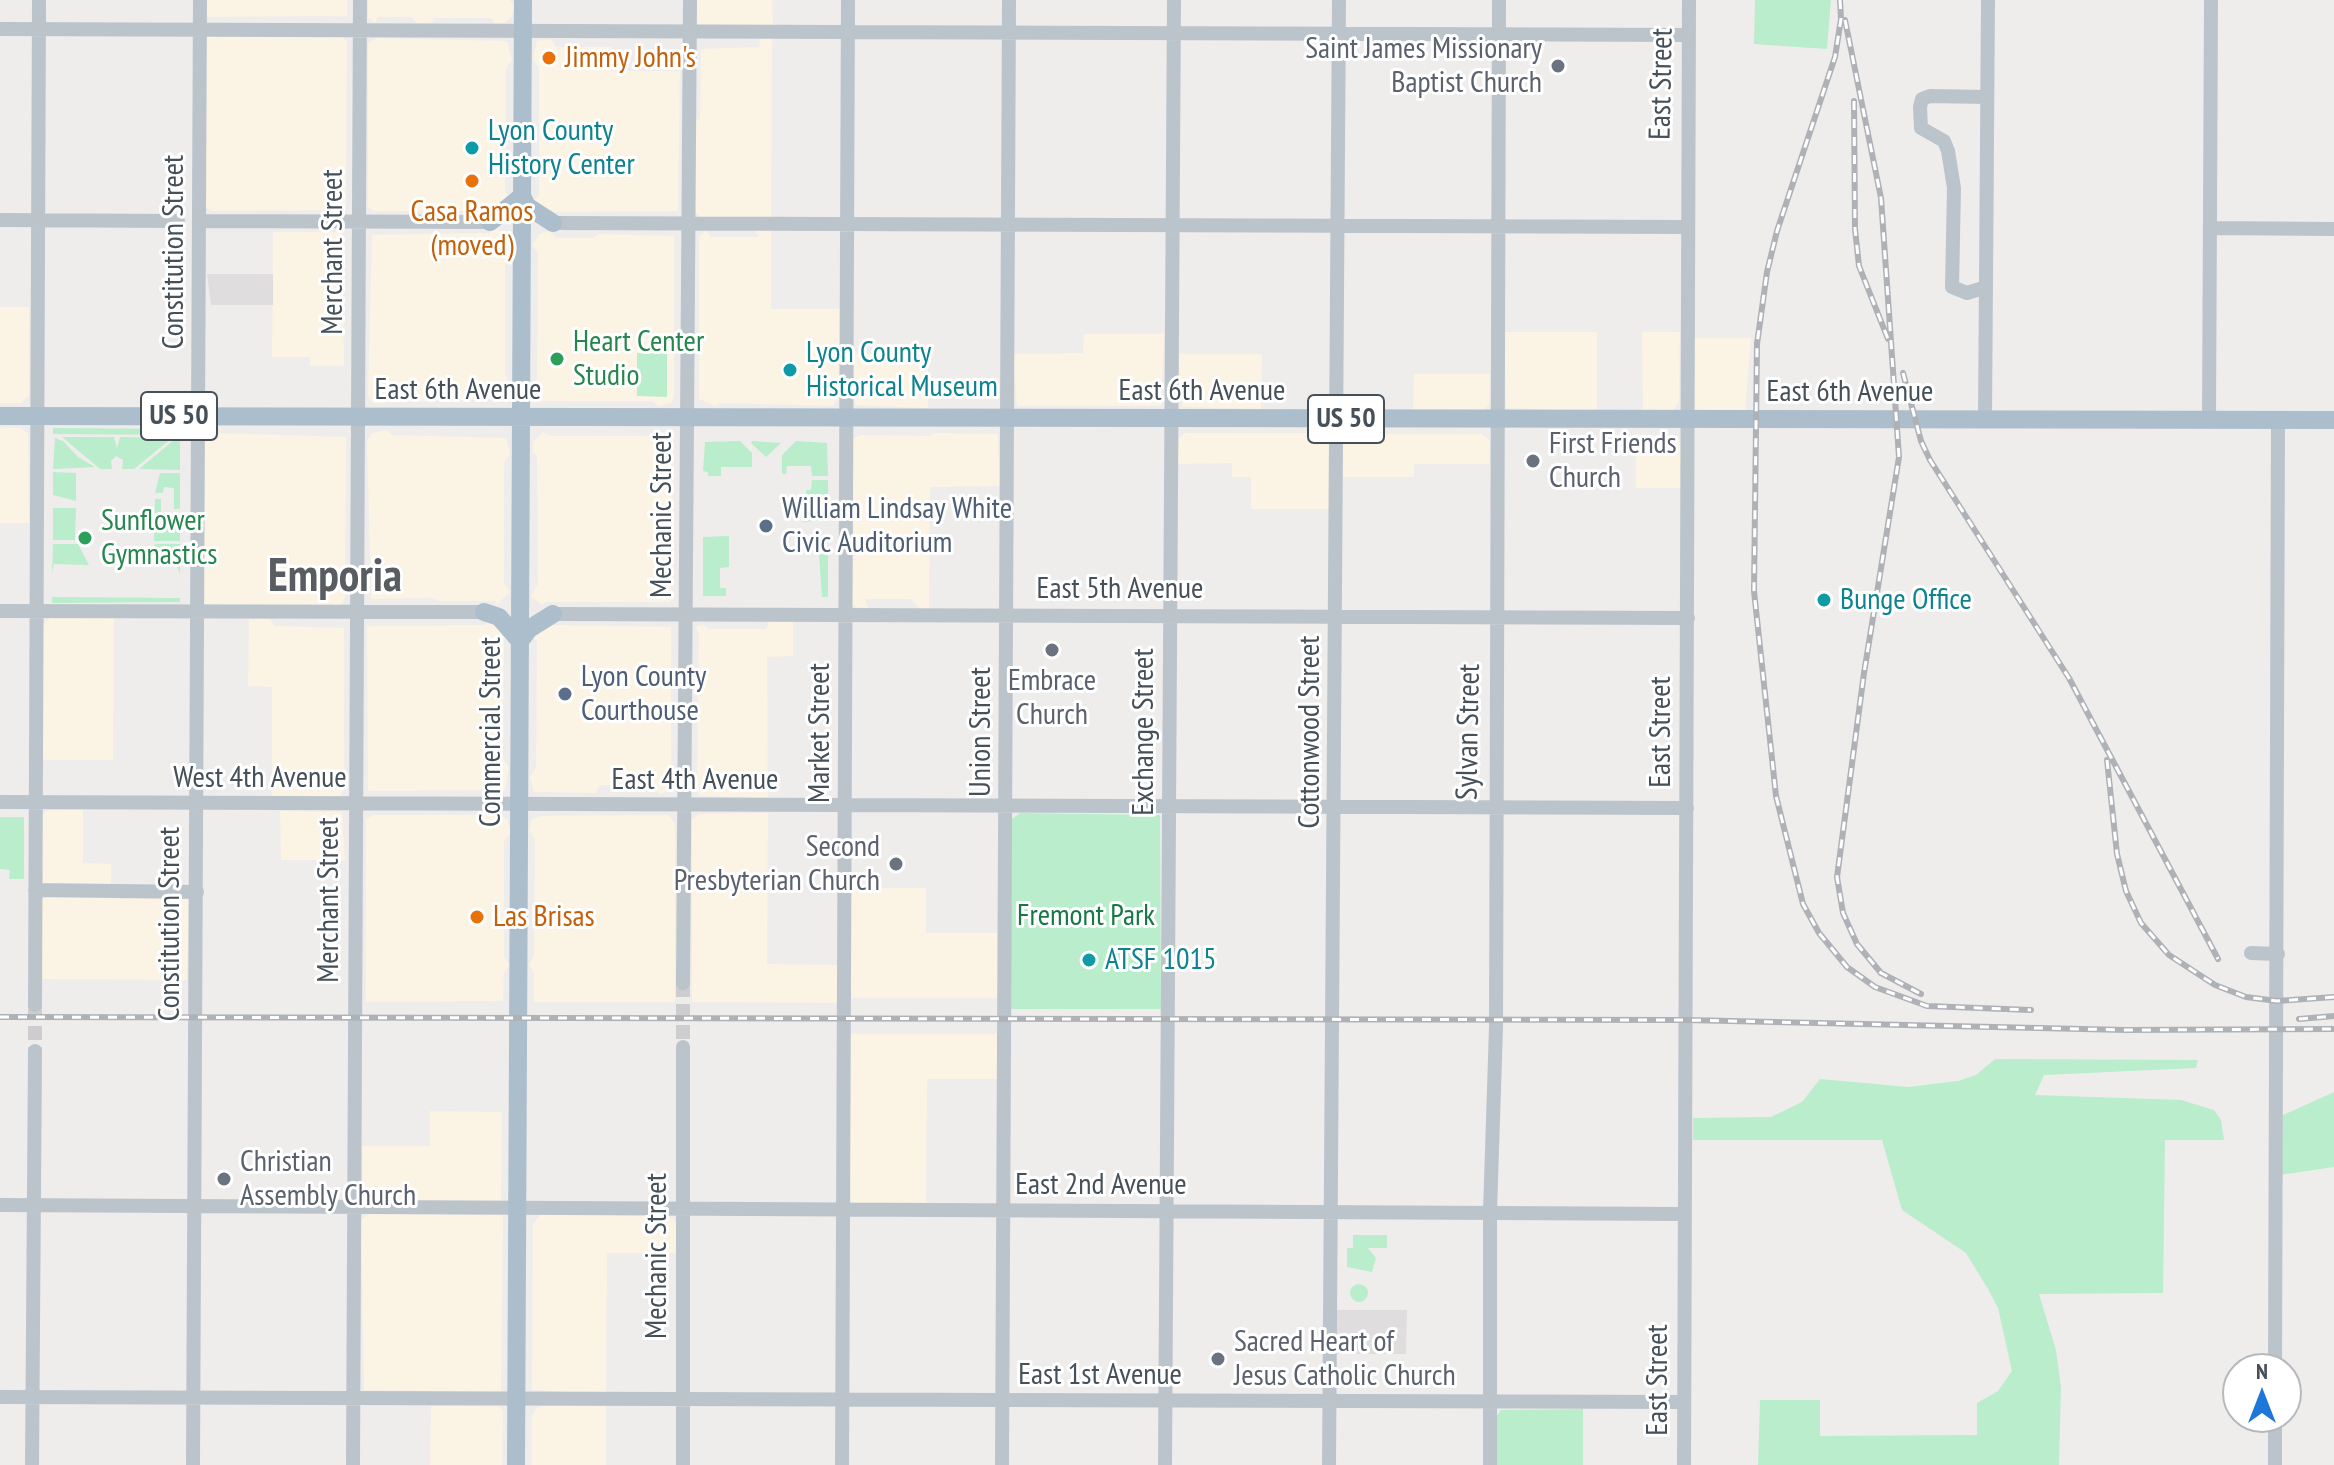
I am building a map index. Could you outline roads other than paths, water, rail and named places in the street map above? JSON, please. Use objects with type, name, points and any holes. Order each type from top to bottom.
[{"type":"main road","name":"Commercial Street","points":[[516,1465],[523,0]]},
{"type":"main road","points":[[522,196],[527,206],[553,223],[522,249],[490,222],[522,196]]},
{"type":"main road","name":"US 50","points":[[0,416],[358,418]]},
{"type":"main road","name":"East 6th Avenue","points":[[358,418],[2334,420]]},
{"type":"main road","points":[[520,583],[527,598],[553,614],[529,629],[520,641],[499,617],[484,612],[498,607],[520,583]]},
{"type":"street","points":[[35,1005],[39,0]]},
{"type":"street","name":"Constitution Street","points":[[193,1465],[200,0]]},
{"type":"street","name":"Merchant Street","points":[[353,1465],[360,0]]},
{"type":"street","name":"Mechanic Street","points":[[683,983],[690,0]]},
{"type":"street","name":"Market Street","points":[[842,1465],[848,0]]},
{"type":"street","name":"Union Street","points":[[1002,1465],[1009,0]]},
{"type":"street","name":"Exchange Street","points":[[1165,1465],[1174,0]]},
{"type":"street","name":"Cottonwood Street","points":[[1329,1465],[1339,0]]},
{"type":"street","name":"Sylvan Street","points":[[1490,1465],[1490,1212],[1496,1027],[1494,808],[1499,419],[1499,0]]},
{"type":"street","name":"East Street","points":[[1684,1465],[1689,0]]},
{"type":"street","points":[[1985,420],[1988,0]]},
{"type":"street","points":[[2209,420],[2211,0]]},
{"type":"street","points":[[0,29],[1689,35]]},
{"type":"street","points":[[1986,287],[1967,293],[1952,287],[1954,188],[1948,151],[1944,141],[1921,128],[1920,107],[1922,99],[1930,96],[1987,97]]},
{"type":"street","points":[[0,220],[178,221]]},
{"type":"street","points":[[200,221],[490,222]]},
{"type":"street","points":[[553,223],[1686,227]]},
{"type":"street","points":[[2210,228],[2334,229]]},
{"type":"street","points":[[2275,1353],[2278,420]]},
{"type":"street","points":[[0,611],[484,612]]},
{"type":"street","name":"East 5th Avenue","points":[[553,614],[1688,618]]},
{"type":"street","name":"West 4th Avenue","points":[[0,802],[519,805]]},
{"type":"street","name":"East 4th Avenue","points":[[519,805],[1687,808]]},
{"type":"street","points":[[35,890],[197,892]]},
{"type":"street","points":[[2251,953],[2278,954]]},
{"type":"street","name":"Mechanic Street","points":[[683,1047],[683,1465]]},
{"type":"street","points":[[32,1465],[35,1051]]},
{"type":"street","name":"East 2nd Avenue","points":[[0,1205],[1685,1214]]},
{"type":"street","name":"East 1st Avenue","points":[[0,1397],[1684,1402]]},
{"type":"street","points":[[2275,1433],[2275,1465]]},
{"type":"tunnel","points":[[683,983],[683,1047]]},
{"type":"tunnel","points":[[35,1005],[35,1051]]},
{"type":"railway","points":[[1840,0],[1841,19],[1835,57],[1777,231],[1767,272],[1757,344],[1754,591],[1776,796],[1803,904],[1819,933],[1847,967],[1875,987],[1927,1006],[2031,1010]]},
{"type":"railway","points":[[1845,20],[1881,198],[1899,457],[1864,673],[1837,877],[1843,913],[1857,944],[1881,973],[1921,994]]},
{"type":"railway","points":[[1854,101],[1855,229],[1859,266],[1888,339]]},
{"type":"railway","points":[[1903,373],[1921,441],[1930,460],[2069,678],[2218,959]]},
{"type":"railway","points":[[2107,760],[2117,854],[2126,891],[2141,923],[2169,955],[2215,985],[2246,997],[2277,1001],[2334,997]]},
{"type":"railway","points":[[2299,1019],[2334,1016]]},
{"type":"railway","points":[[0,1017],[1686,1020],[2126,1030],[2334,1029]]},
{"type":"place","name":"Jimmy John's","points":[[549,58]]},
{"type":"place","name":"Saint James Missionary Baptist Church","points":[[1558,66]]},
{"type":"place","name":"Lyon County History Center","points":[[472,148]]},
{"type":"place","name":"Casa Ramos (moved)","points":[[472,181]]},
{"type":"place","name":"Heart Center Studio","points":[[557,359]]},
{"type":"place","name":"Lyon County Historical Museum","points":[[790,370]]},
{"type":"place","name":"First Friends Church","points":[[1533,461]]},
{"type":"place","name":"William Lindsay White Civic Auditorium","points":[[766,526]]},
{"type":"place","name":"Sunflower Gymnastics","points":[[85,538]]},
{"type":"place","name":"Bunge Office","points":[[1824,600]]},
{"type":"place","name":"Embrace Church","points":[[1052,650]]},
{"type":"place","name":"Lyon County Courthouse","points":[[565,694]]},
{"type":"place","name":"Second Presbyterian Church","points":[[896,864]]},
{"type":"place","name":"Las Brisas","points":[[477,917]]},
{"type":"place","name":"ATSF 1015","points":[[1089,960]]},
{"type":"place","name":"Christian Assembly Church","points":[[224,1179]]},
{"type":"place","name":"Sacred Heart of Jesus Catholic Church","points":[[1218,1359]]},
{"type":"district","name":"Emporia","points":[[335,578]]},
{"type":"park label","name":"Fremont Park","points":[[1086,916]]}]
